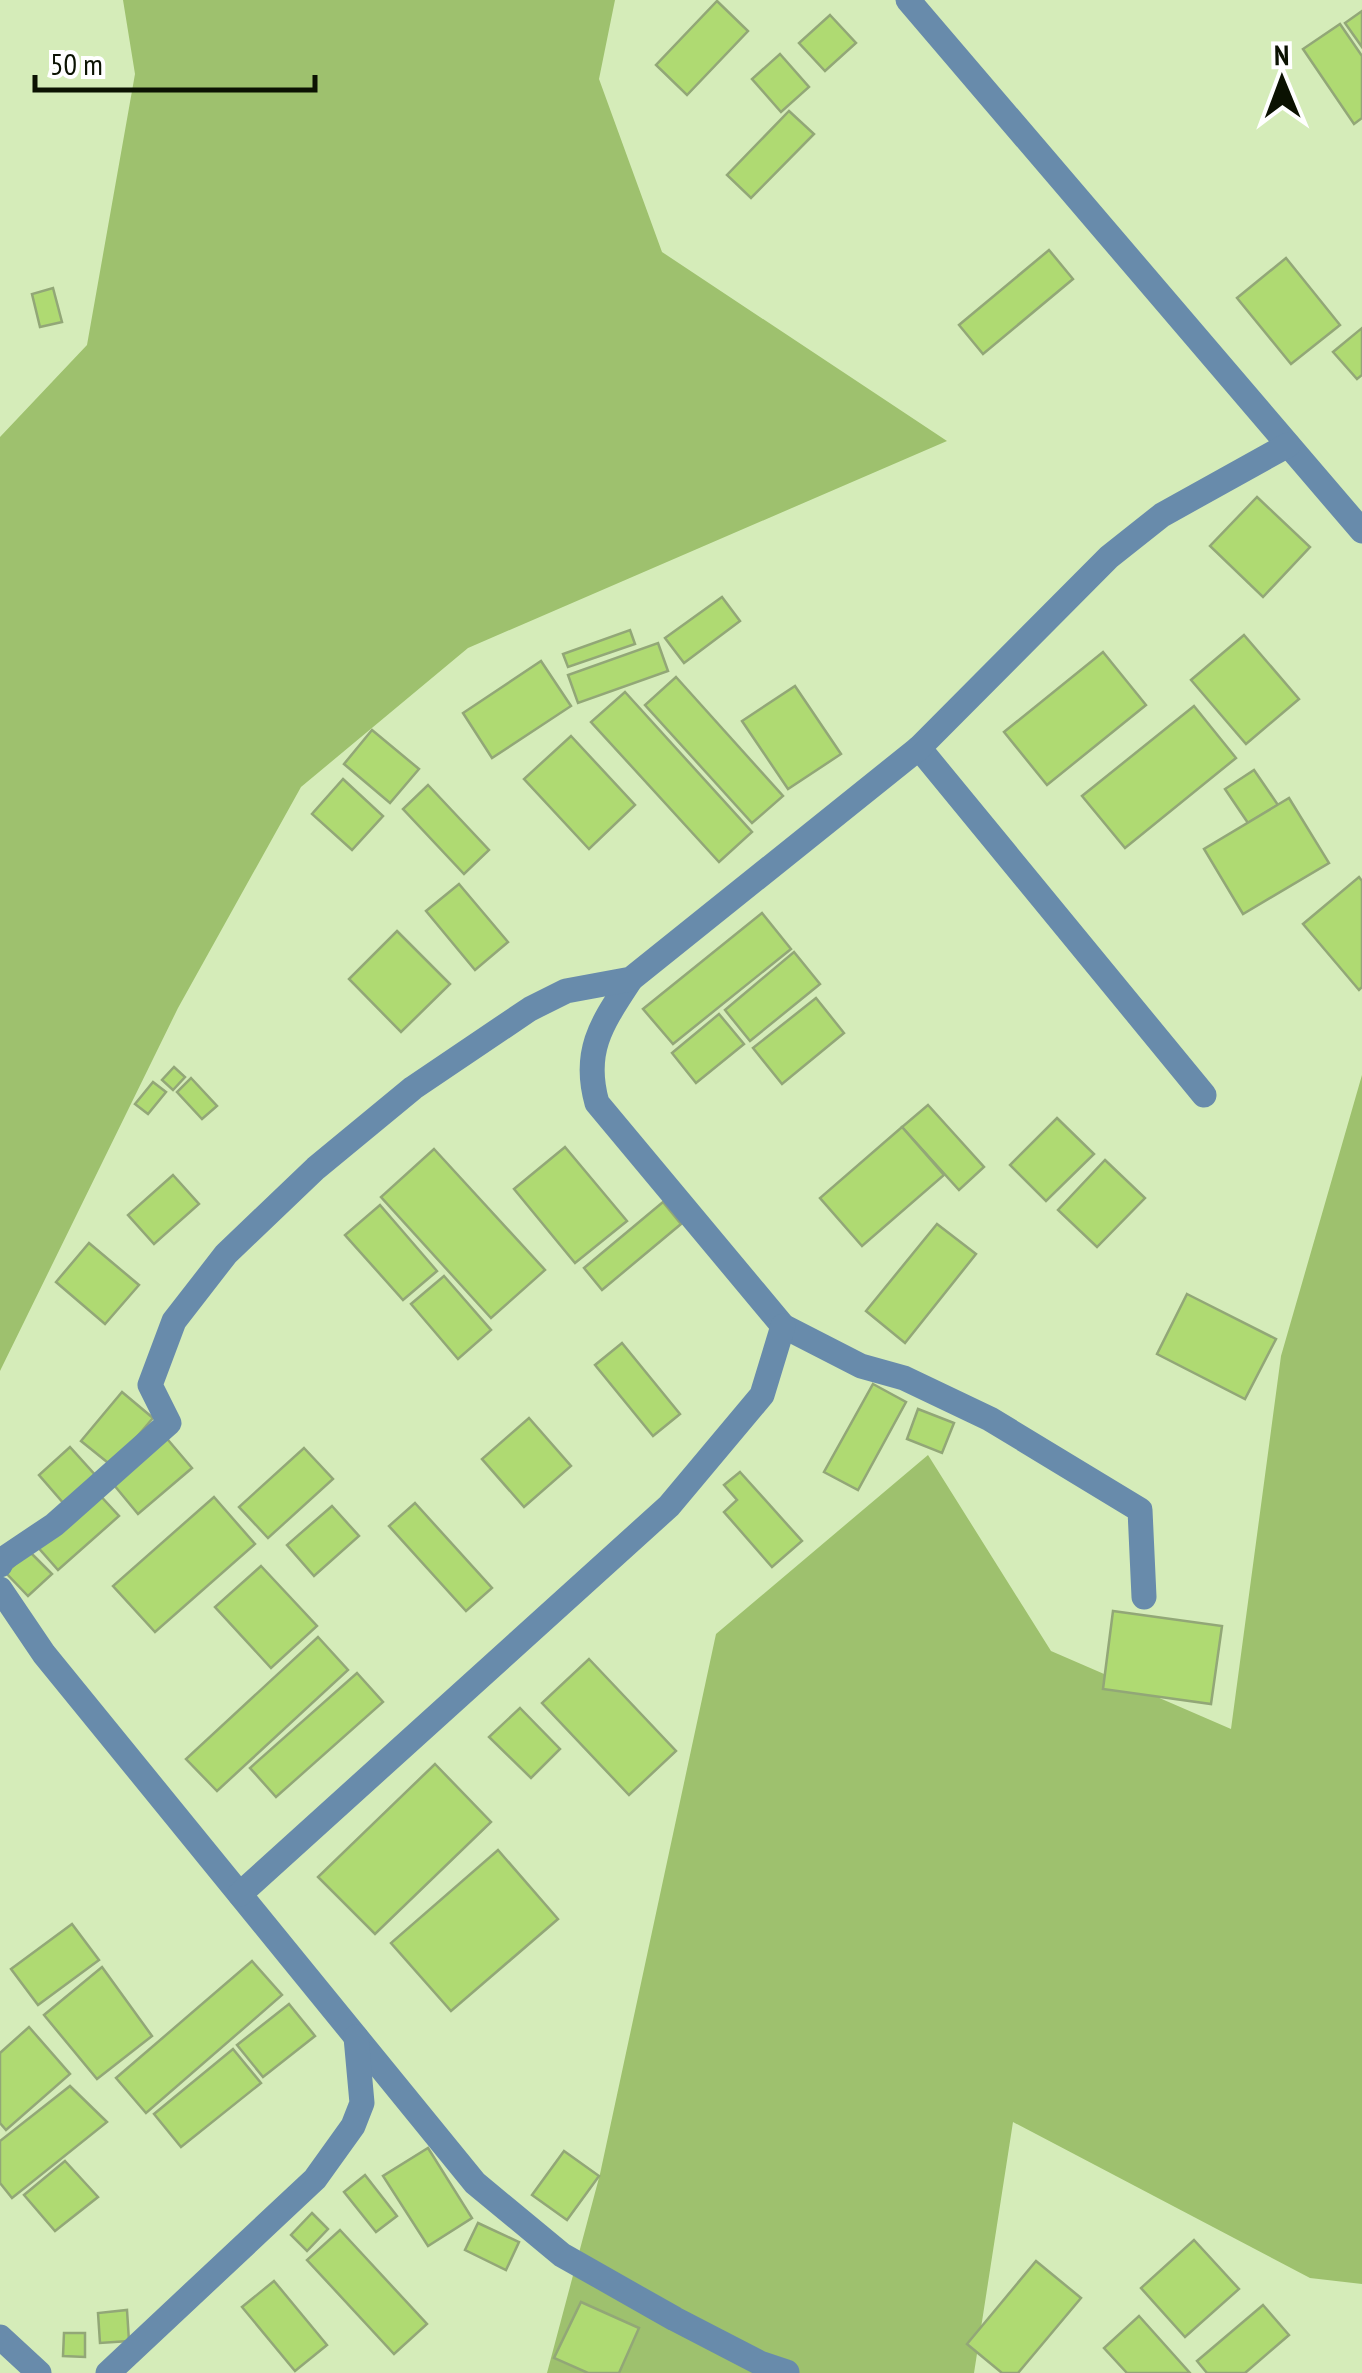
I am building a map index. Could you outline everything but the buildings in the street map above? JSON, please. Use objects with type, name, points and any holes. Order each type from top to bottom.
[{"type":"street","points":[[908,0],[1362,531]]},
{"type":"street","points":[[1144,1597],[1140,1510],[940,1393],[861,1366],[784,1326],[597,1103],[590,1077],[592,1051],[603,1022],[631,979],[919,748],[1109,557],[1162,515],[1288,445]]},
{"type":"street","points":[[919,748],[1204,1096]]},
{"type":"street","points":[[0,1564],[54,1525],[169,1423],[150,1385],[174,1322],[226,1254],[316,1168],[413,1088],[530,1009],[566,991],[631,979]]},
{"type":"street","points":[[240,1894],[669,1506],[762,1395],[784,1326]]},
{"type":"street","points":[[0,1589],[44,1654],[475,2183],[562,2255],[692,2328],[760,2363],[788,2372]]},
{"type":"street","points":[[108,2373],[315,2179],[353,2126],[362,2102],[356,2036]]},
{"type":"street","points":[[0,2337],[39,2373]]},
{"type":"green space","points":[[123,0],[615,0],[599,79],[662,252],[947,441],[468,648],[301,787],[178,1008],[0,1371],[0,437],[87,345],[135,74]]},
{"type":"green space","points":[[1362,1075],[1362,2284],[1310,2278],[1013,2122],[974,2373],[547,2373],[600,2174],[716,1634],[928,1455],[1051,1651],[1231,1729],[1281,1356]]}]
